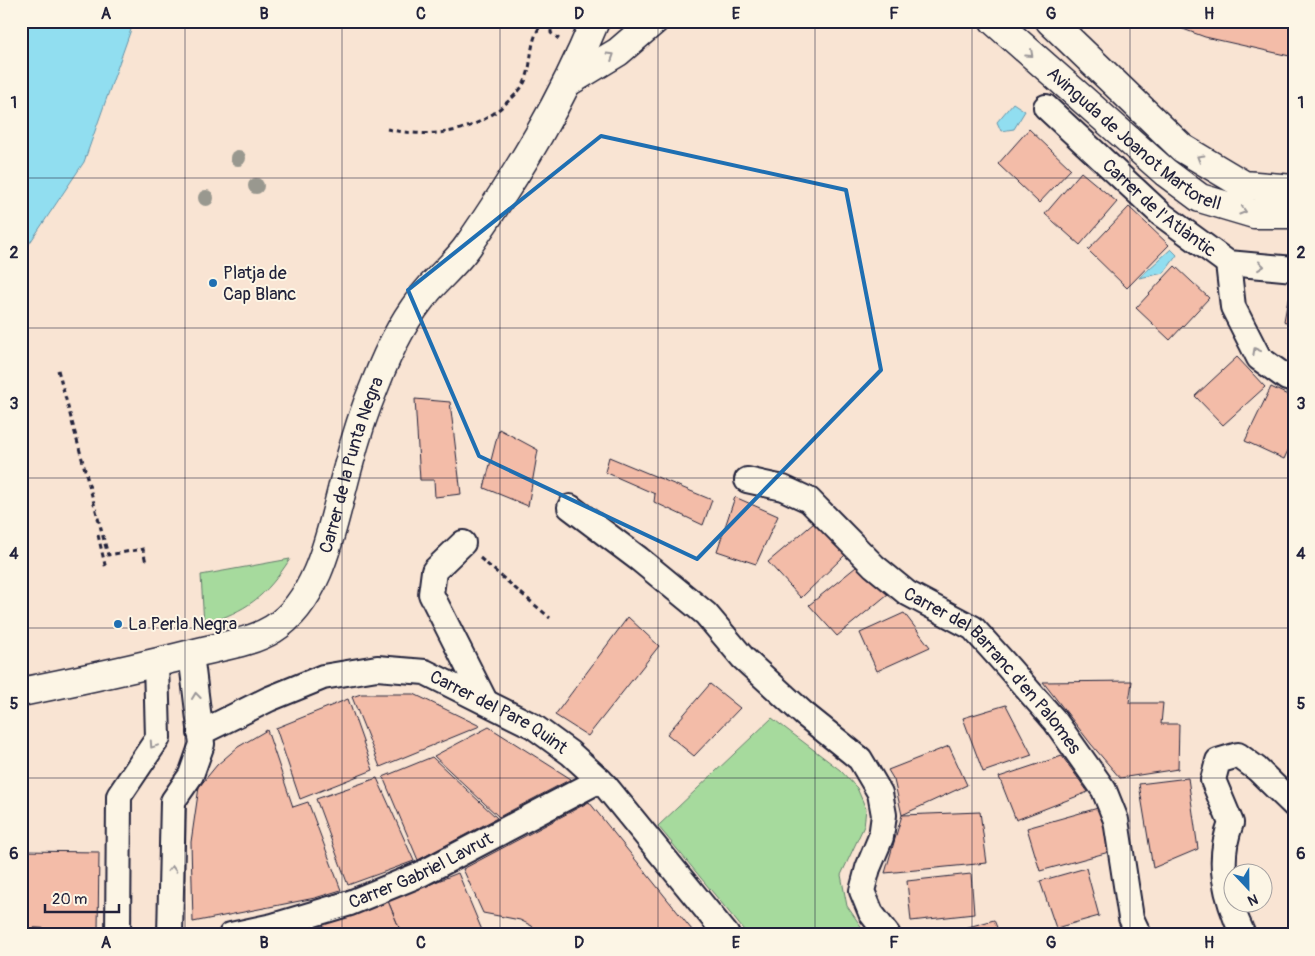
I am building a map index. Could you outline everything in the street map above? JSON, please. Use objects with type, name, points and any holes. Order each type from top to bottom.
[{"type":"street","points":[[570,81],[595,21]]},
{"type":"street","points":[[570,81],[618,52],[654,21]]},
{"type":"street","name":"Avinguda de Joanot Martorell","points":[[994,21],[1165,172],[1200,198],[1254,214],[1294,214]]},
{"type":"street","name":"Avinguda de Joanot Martorell","points":[[1050,21],[1182,148],[1244,185],[1294,189]]},
{"type":"street","name":"Carrer de la Punta Negra","points":[[21,692],[117,674],[245,640],[273,629],[300,603],[316,575],[328,541],[348,465],[367,408],[394,340],[426,291],[468,246],[522,166],[570,81]]},
{"type":"street","name":"Carrer de l'Atlàntic","points":[[1046,106],[1161,214],[1228,263],[1294,269]]},
{"type":"street","points":[[1228,263],[1233,307],[1259,358],[1294,380]]},
{"type":"street","name":"Carrer del Barranc d'en Palomes","points":[[747,480],[783,488],[809,500],[874,566],[907,593],[973,628],[1032,694],[1055,721],[1104,790],[1116,820],[1131,918],[1139,935]]},
{"type":"street","points":[[570,506],[639,558],[706,614],[743,658],[804,714],[860,759],[880,793],[884,815],[881,837],[862,892],[871,913],[888,935]]},
{"type":"street","points":[[463,543],[434,571],[431,594],[485,701]]},
{"type":"street","points":[[170,935],[173,801],[190,775],[202,744],[192,654]]},
{"type":"street","points":[[118,935],[119,796],[158,738],[156,663]]},
{"type":"street","name":"Carrer del Pare Quint","points":[[200,733],[269,699],[323,677],[377,668],[425,672],[533,726],[570,753],[600,780],[725,934]]},
{"type":"street","points":[[1243,935],[1224,881],[1224,843],[1231,823],[1214,780],[1218,761],[1238,755],[1257,769],[1294,805]]},
{"type":"street","name":"Carrer Gabriel Lavrut","points":[[231,935],[273,926],[350,903],[421,874],[600,780]]},
{"type":"path","points":[[387,129],[411,134],[454,132],[491,117],[523,85],[536,31],[544,21]]},
{"type":"path","points":[[551,21],[551,33],[562,42]]},
{"type":"path","points":[[58,370],[108,555],[143,549],[146,563]]},
{"type":"path","points":[[98,535],[106,569]]},
{"type":"path","points":[[463,543],[550,618]]},
{"type":"highlighted area","points":[[601,136],[846,190],[881,370],[697,559],[479,456],[408,290]]},
{"type":"green space","points":[[290,559],[272,584],[254,601],[232,614],[204,625],[201,575]]},
{"type":"green space","points":[[772,718],[840,770],[857,788],[866,809],[864,826],[841,875],[847,906],[867,935],[748,935],[658,826]]},
{"type":"water","points":[[21,21],[134,21],[84,162],[21,256]]},
{"type":"water","points":[[1013,103],[1025,111],[1014,129],[1001,131],[997,122]]},
{"type":"water","points":[[1171,249],[1177,255],[1164,273],[1139,278]]},
{"type":"building","points":[[1161,21],[1294,21],[1294,57],[1205,37]]},
{"type":"building","points":[[1029,129],[1071,169],[1039,203],[998,164]]},
{"type":"building","points":[[1081,172],[1117,202],[1080,245],[1045,214]]},
{"type":"building","points":[[1129,207],[1169,245],[1127,288],[1088,250]]},
{"type":"building","points":[[1175,266],[1209,298],[1170,340],[1136,308]]},
{"type":"building","points":[[1288,300],[1294,301],[1294,332],[1284,321]]},
{"type":"building","points":[[1237,357],[1265,387],[1223,425],[1195,396]]},
{"type":"building","points":[[1271,387],[1294,398],[1294,438],[1284,459],[1245,441]]},
{"type":"building","points":[[415,399],[450,402],[461,494],[435,497],[434,480],[420,480]]},
{"type":"building","points":[[499,429],[538,450],[528,506],[484,488]]},
{"type":"building","points":[[609,457],[712,500],[703,525],[654,502],[655,494],[605,472]]},
{"type":"building","points":[[735,497],[778,516],[756,564],[717,551]]},
{"type":"building","points":[[814,523],[845,555],[801,598],[768,562]]},
{"type":"building","points":[[856,567],[888,594],[837,636],[809,605]]},
{"type":"building","points":[[904,613],[930,647],[877,671],[860,633]]},
{"type":"building","points":[[628,617],[659,646],[588,736],[555,715]]},
{"type":"building","points":[[1132,681],[1129,703],[1163,703],[1161,724],[1179,724],[1178,769],[1120,778],[1043,682]]},
{"type":"building","points":[[710,684],[740,708],[694,756],[667,734]]},
{"type":"building","points":[[361,694],[414,694],[480,726],[380,767],[352,697]]},
{"type":"building","points":[[348,699],[373,770],[300,799],[276,728]]},
{"type":"building","points":[[1006,705],[1032,755],[983,772],[963,718]]},
{"type":"building","points":[[489,727],[571,779],[499,817],[434,756]]},
{"type":"building","points":[[267,730],[293,807],[308,802],[341,890],[315,898],[193,922],[191,842],[199,787],[217,765],[238,747]]},
{"type":"building","points":[[949,746],[967,785],[902,815],[894,780],[888,770]]},
{"type":"building","points":[[1062,756],[1088,792],[1016,820],[999,777]]},
{"type":"building","points":[[432,757],[497,818],[418,860],[383,777]]},
{"type":"building","points":[[377,778],[414,861],[348,885],[316,799]]},
{"type":"building","points":[[1188,778],[1198,849],[1153,868],[1139,784]]},
{"type":"building","points":[[589,802],[696,935],[537,935],[532,926],[520,920],[483,913],[463,869]]},
{"type":"building","points":[[1098,808],[1107,835],[1109,852],[1040,871],[1027,828]]},
{"type":"building","points":[[980,812],[987,863],[885,873],[902,815]]},
{"type":"building","points":[[21,851],[99,852],[98,931],[34,928],[33,935],[21,935],[21,886],[25,883],[21,874]]},
{"type":"building","points":[[1086,868],[1099,916],[1056,928],[1040,881]]},
{"type":"building","points":[[458,873],[484,935],[402,935],[388,901]]},
{"type":"building","points":[[971,874],[974,914],[911,921],[907,881]]},
{"type":"building","points":[[388,901],[402,935],[327,935],[322,922]]},
{"type":"building","points":[[994,920],[1000,935],[939,935]]},
{"type":"building","points":[[308,926],[311,935],[275,935]]},
{"type":"building","points":[[34,928],[98,931],[98,935],[33,935]]},
{"type":"place","name":"Platja de Cap Blanc","points":[[213,283]]},
{"type":"place","name":"La Perla Negra","points":[[118,624]]}]
